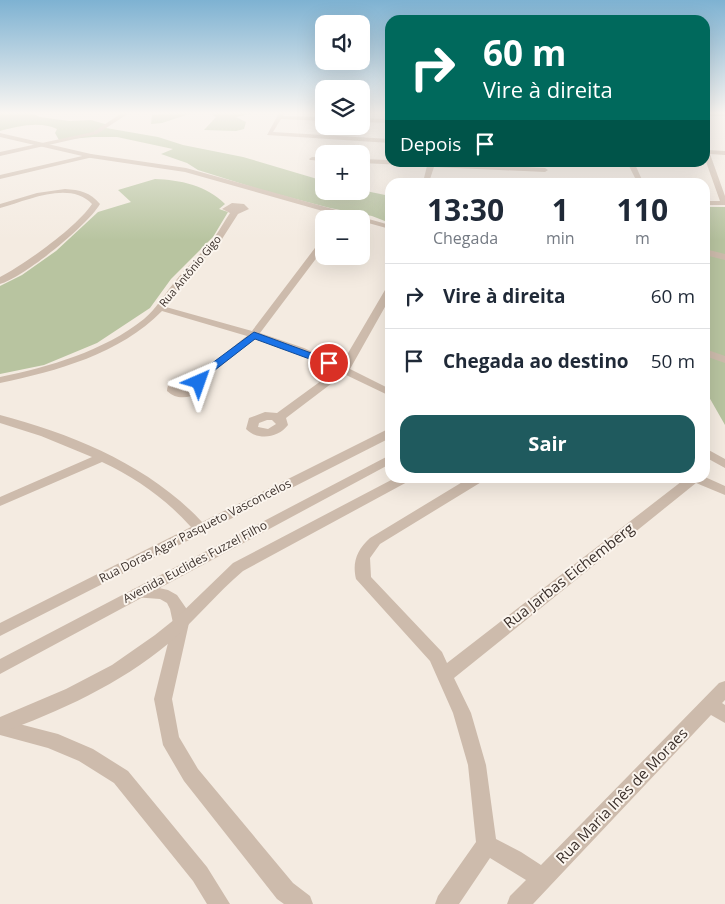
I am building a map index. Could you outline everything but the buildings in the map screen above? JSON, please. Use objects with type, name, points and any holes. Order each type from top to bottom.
[{"type":"street","points":[[87,155],[186,170],[329,210]]},
{"type":"street","points":[[0,177],[91,156]]},
{"type":"street","points":[[370,161],[385,162]]},
{"type":"street","points":[[710,164],[725,203],[710,203]]},
{"type":"street","points":[[500,167],[545,169]]},
{"type":"street","points":[[0,206],[67,190],[80,192],[94,200],[96,204],[87,216],[49,249],[0,282]]},
{"type":"street","points":[[0,214],[11,203]]},
{"type":"street","name":"Rua Antônio Gigo","points":[[0,380],[51,367],[91,353],[134,329],[160,308],[181,279],[220,236],[235,212]]},
{"type":"street","points":[[370,221],[385,226]]},
{"type":"street","points":[[710,253],[725,257]]},
{"type":"street","points":[[196,380],[254,335],[315,254]]},
{"type":"street","points":[[278,418],[344,369],[385,299]]},
{"type":"street","points":[[160,308],[299,350],[344,369],[385,391]]},
{"type":"street","points":[[710,354],[725,360]]},
{"type":"street","points":[[0,419],[73,443],[138,476],[172,499],[200,528]]},
{"type":"street","name":"Rua Doras Agar Pasqueto Vasconcelos","points":[[0,630],[385,436]]},
{"type":"street","points":[[710,455],[725,464]]},
{"type":"street","points":[[0,502],[102,457]]},
{"type":"street","name":"Avenida Euclides Fuzzel Filho","points":[[0,667],[385,462]]},
{"type":"street","name":"Avenida Euclides Fuzzel Filho","points":[[0,726],[43,709],[84,689],[153,646],[180,623],[222,580],[238,567],[395,483]]},
{"type":"street","points":[[446,904],[487,845],[477,766],[462,714],[436,657],[364,579],[361,568],[362,558],[366,550],[375,541],[470,483]]},
{"type":"street","name":"Rua Jarbas Eichemberg","points":[[445,675],[689,483]]},
{"type":"street","points":[[707,483],[725,491]]},
{"type":"street","points":[[138,593],[163,594],[172,599],[178,608],[180,623],[163,699],[170,739],[197,783],[285,891],[302,904]]},
{"type":"street","name":"Rua Maria Inês de Moraes","points":[[518,904],[541,878],[718,710],[725,688]]},
{"type":"street","points":[[0,726],[51,740],[86,755],[121,777],[200,874],[219,904]]},
{"type":"street","points":[[487,845],[514,859],[541,878]]},
{"type":"green space","points":[[164,155],[234,155],[315,178],[315,200],[370,200],[370,192],[385,195],[385,221],[370,216],[370,210],[330,208],[265,191],[198,170],[187,163]]},
{"type":"green space","points":[[155,179],[174,181],[201,188],[210,192],[225,204],[219,209],[228,212],[213,237],[171,279],[150,308],[97,343],[44,365],[0,374],[0,286],[22,275],[56,251],[98,212],[131,202],[118,190]]},
{"type":"green space","points":[[710,207],[725,207],[725,425],[710,399]]},
{"type":"route","points":[[199,382],[196,380],[254,335],[299,350],[329,363]]}]
